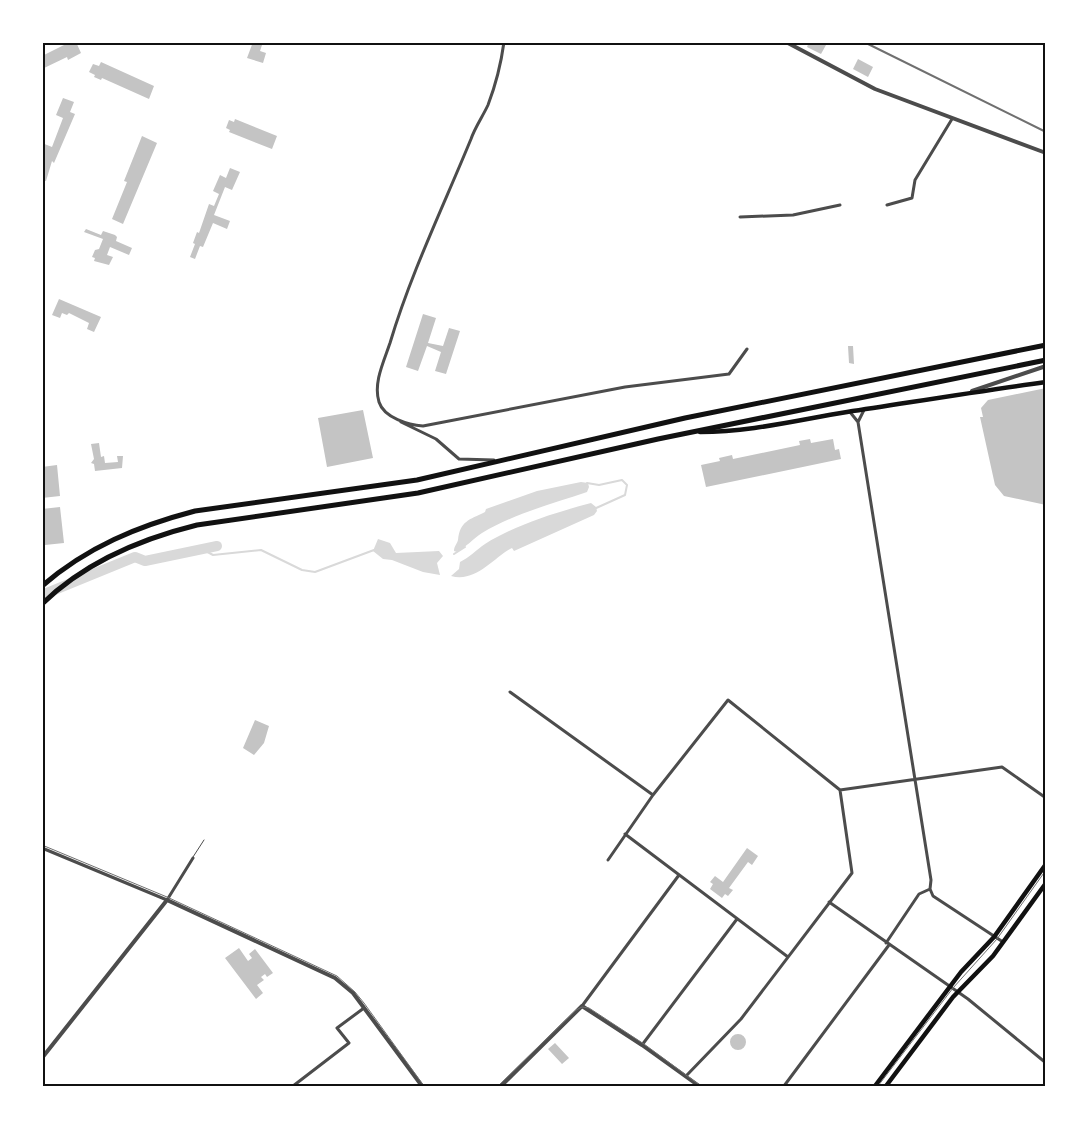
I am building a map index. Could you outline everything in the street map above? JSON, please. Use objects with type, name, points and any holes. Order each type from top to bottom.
[{"type":"main road","points":[[42,586],[90,551],[132,530],[195,511],[407,482],[685,418],[1046,344]]},
{"type":"main road","points":[[42,604],[79,575],[137,543],[197,525],[418,492],[692,432],[1046,360]]},
{"type":"main road","points":[[692,432],[730,432],[764,428],[972,391],[1046,382]]},
{"type":"main road","points":[[875,1086],[950,987],[994,937],[1046,864]]},
{"type":"main road","points":[[886,1086],[958,992],[985,966],[1046,883]]},
{"type":"street","points":[[504,42],[500,68],[490,98],[472,134],[406,292],[378,382],[379,404],[385,412],[436,439],[459,459],[504,461]]},
{"type":"street","points":[[786,42],[860,82],[1046,154]]},
{"type":"street","points":[[887,205],[912,198],[915,180],[952,119]]},
{"type":"street","points":[[740,217],[793,216],[840,205]]},
{"type":"street","points":[[398,420],[423,426],[625,387],[729,374],[747,349]]},
{"type":"street","points":[[972,391],[1046,366]]},
{"type":"street","points":[[858,422],[864,410]]},
{"type":"street","points":[[850,412],[858,422],[931,880],[930,888],[933,896],[1003,942]]},
{"type":"street","points":[[510,692],[653,795]]},
{"type":"street","points":[[608,860],[653,795],[725,702],[732,701],[840,790],[852,873],[741,1019],[686,1076]]},
{"type":"street","points":[[840,790],[1002,767],[1046,798]]},
{"type":"street","points":[[625,834],[788,958]]},
{"type":"street","points":[[42,848],[167,900],[335,978],[353,993],[422,1086]]},
{"type":"street","points":[[42,1058],[167,900],[193,858]]},
{"type":"street","points":[[1042,870],[1046,874]]},
{"type":"street","points":[[501,1086],[582,1006],[679,875]]},
{"type":"street","points":[[784,1086],[887,944],[920,894],[923,890],[930,888]]},
{"type":"street","points":[[829,902],[958,992],[1046,1063]]},
{"type":"street","points":[[642,1045],[737,919]]},
{"type":"street","points":[[582,1006],[642,1045],[699,1086]]},
{"type":"street","points":[[293,1086],[349,1043],[337,1028],[364,1008]]},
{"type":"lane","points":[[193,858],[204,840]]},
{"type":"shaded area","points":[[581,482],[588,483],[587,492],[507,520],[482,533],[457,552],[454,551],[463,525],[470,519],[485,512],[486,509],[537,491]]},
{"type":"shaded area","points":[[591,503],[596,507],[597,511],[594,515],[514,551],[512,548],[476,573],[460,577],[451,576],[459,569],[460,562],[497,537],[536,520]]},
{"type":"shaded area","points":[[378,539],[390,543],[396,553],[439,551],[443,556],[437,563],[440,575],[423,572],[392,560],[383,559],[373,551]]},
{"type":"building","points":[[70,42],[76,42],[81,53],[68,60],[67,57],[42,69],[42,56]]},
{"type":"building","points":[[253,42],[263,42],[260,51],[266,53],[263,63],[247,58]]},
{"type":"building","points":[[809,42],[826,45],[821,54],[807,47]]},
{"type":"building","points":[[858,59],[873,67],[868,77],[853,69]]},
{"type":"building","points":[[101,62],[154,86],[149,99],[102,78],[101,80],[94,77],[95,75],[89,72],[93,64],[99,66]]},
{"type":"building","points":[[63,98],[74,102],[70,112],[75,114],[54,163],[52,161],[46,181],[42,180],[42,159],[45,154],[42,153],[42,143],[52,147],[63,118],[56,115]]},
{"type":"building","points":[[235,119],[277,136],[272,149],[229,132],[230,130],[226,128],[229,120],[234,122]]},
{"type":"building","points":[[142,136],[157,143],[123,224],[112,219],[127,182],[124,181]]},
{"type":"building","points":[[230,168],[240,172],[232,190],[225,187],[214,215],[230,221],[227,229],[213,223],[203,247],[200,246],[195,259],[190,257],[195,244],[193,243],[197,232],[199,233],[209,204],[214,206],[219,194],[213,191],[220,175],[226,178]]},
{"type":"building","points":[[86,229],[101,235],[103,231],[115,235],[117,237],[116,241],[132,248],[129,255],[110,247],[107,255],[113,257],[109,265],[94,261],[95,258],[92,257],[95,250],[99,249],[103,239],[84,232]]},
{"type":"building","points":[[59,299],[101,317],[94,332],[87,329],[89,323],[69,313],[67,315],[62,313],[60,318],[52,315]]},
{"type":"building","points":[[423,314],[436,318],[428,343],[443,346],[449,328],[460,331],[446,374],[435,371],[441,352],[427,346],[418,371],[406,367]]},
{"type":"building","points":[[848,346],[853,346],[854,364],[849,363]]},
{"type":"building","points":[[1046,388],[1046,505],[1004,496],[995,485],[980,417],[983,417],[981,408],[988,400]]},
{"type":"building","points":[[363,410],[373,458],[327,467],[318,418]]},
{"type":"building","points":[[810,439],[811,443],[833,439],[835,450],[839,449],[841,459],[706,487],[701,465],[720,461],[719,458],[732,455],[733,459],[800,445],[799,441]]},
{"type":"building","points":[[99,443],[101,457],[104,456],[105,463],[118,462],[117,456],[123,456],[122,468],[95,471],[94,464],[91,463],[94,459],[91,444]]},
{"type":"building","points":[[57,465],[60,496],[42,498],[42,467]]},
{"type":"building","points":[[60,507],[64,543],[45,545],[42,509]]},
{"type":"building","points":[[255,720],[269,726],[264,743],[254,755],[243,748]]},
{"type":"building","points":[[747,848],[758,856],[752,865],[748,862],[729,888],[733,890],[728,896],[725,894],[722,898],[710,889],[713,884],[710,882],[715,876],[723,882]]},
{"type":"building","points":[[239,948],[248,961],[252,958],[249,954],[255,949],[273,973],[267,977],[265,974],[261,977],[264,980],[257,985],[263,993],[256,999],[225,958]]},
{"type":"building","points":[[738,1034],[744,1036],[746,1042],[744,1048],[738,1050],[732,1048],[730,1042],[732,1036]]},
{"type":"building","points":[[555,1043],[569,1058],[562,1064],[548,1049]]},
{"type":"waterway","points":[[587,483],[599,485],[622,480],[627,485],[625,495],[594,509]]},
{"type":"waterway","points":[[42,595],[135,557],[145,561],[217,546]]},
{"type":"waterway","points":[[454,554],[465,547]]},
{"type":"waterway","points":[[202,549],[213,555],[261,550],[302,570],[315,572],[374,550]]},
{"type":"tram line","points":[[42,845],[167,897],[337,976],[364,1003],[424,1086]]},
{"type":"tram line","points":[[878,1086],[953,988],[997,939],[1046,870]]},
{"type":"tram line","points":[[498,1086],[576,1010],[582,1007],[589,1008],[644,1044],[701,1086]]},
{"type":"railway","points":[[864,42],[1046,132]]}]
